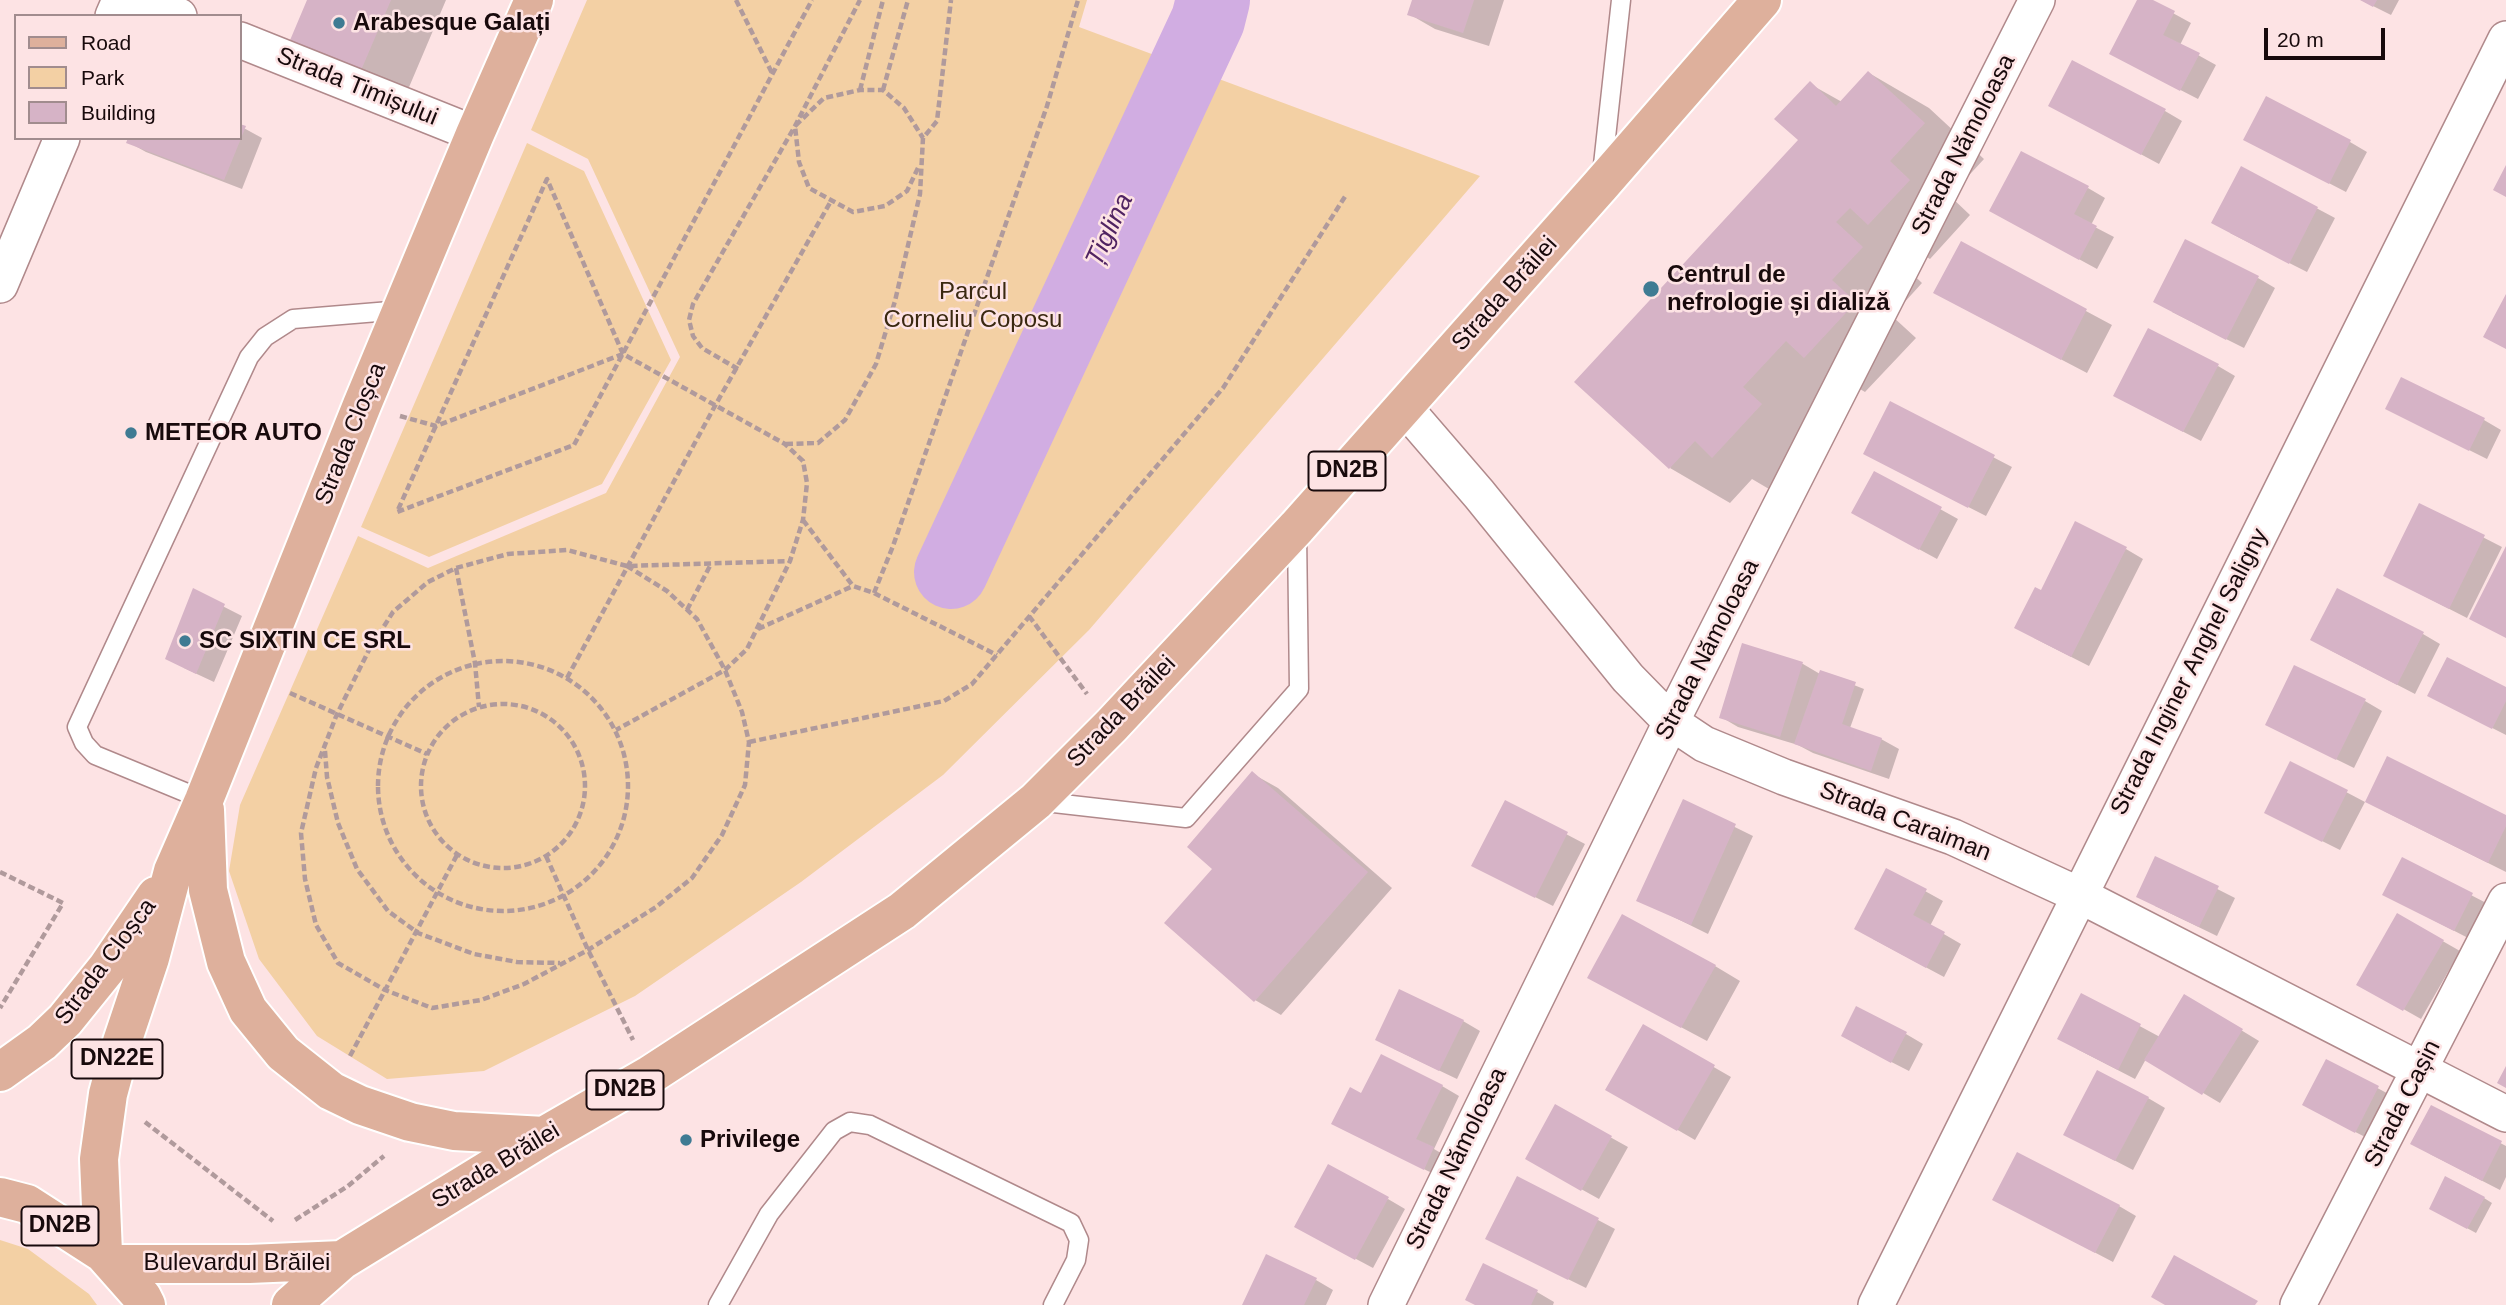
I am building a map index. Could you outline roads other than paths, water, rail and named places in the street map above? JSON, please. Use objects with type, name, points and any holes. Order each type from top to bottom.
[{"type":"main road","name":"Strada Cloșca","points":[[108,1259],[99,1159],[108,1094],[150,958],[173,871],[362,405],[534,0]]},
{"type":"main road","name":"Strada Brăilei","points":[[342,1260],[544,1136],[650,1075],[902,911],[1036,801],[1111,726],[1297,527],[1762,0]]},
{"type":"main road","points":[[204,800],[208,890],[226,962],[248,1010],[283,1053],[331,1091],[360,1105],[410,1122],[454,1131],[544,1136]]},
{"type":"main road","name":"Strada Cloșca","points":[[0,1072],[42,1042],[65,1020],[107,968],[173,871]]},
{"type":"main road","name":"DN2B","points":[[0,1198],[27,1205],[108,1259],[146,1305]]},
{"type":"main road","name":"Bulevardul Brăilei","points":[[108,1259],[299,1262],[342,1260]]},
{"type":"main road","name":"Bulevardul Brăilei","points":[[291,1305],[342,1260]]},
{"type":"street","points":[[140,0],[174,14]]},
{"type":"street","name":"Strada Nămoloasa","points":[[1386,1305],[1671,722],[2038,0]]},
{"type":"street","name":"Strada Inginer Anghel Saligny","points":[[1876,1305],[2506,39]]},
{"type":"street","name":"Strada Timișului","points":[[242,41],[475,134]]},
{"type":"street","points":[[1,280],[61,140]]},
{"type":"street","name":"Strada Caraiman","points":[[1404,407],[1479,494],[1628,678],[1671,722],[1704,744],[1784,777],[1953,837],[2080,895],[2506,1114]]},
{"type":"street","name":"Strada Cașin","points":[[2298,1305],[2506,901]]},
{"type":"lane","points":[[1600,186],[1620,0]]},
{"type":"lane","points":[[204,800],[96,755],[85,743],[77,727],[249,358],[265,337],[293,319],[402,310]]},
{"type":"lane","points":[[1036,801],[1186,818],[1299,689],[1297,527]]},
{"type":"lane","points":[[718,1305],[769,1214],[834,1131],[850,1122],[870,1125],[1071,1223],[1079,1240],[1076,1260],[1053,1305]]},
{"type":"waterway","name":"Țiglina","points":[[951,572],[1208,20],[1213,0]]},
{"type":"place","name":"Arabesque Galați","points":[[339,23]]},
{"type":"place","name":"Centrul de nefrologie și dializă","points":[[1651,289]]},
{"type":"place","name":"METEOR AUTO","points":[[131,433]]},
{"type":"place","name":"SC SIXTIN CE SRL","points":[[185,641]]},
{"type":"place","name":"Privilege","points":[[686,1140]]},
{"type":"park label","name":"Parcul Corneliu Coposu","points":[[973,306]]}]
